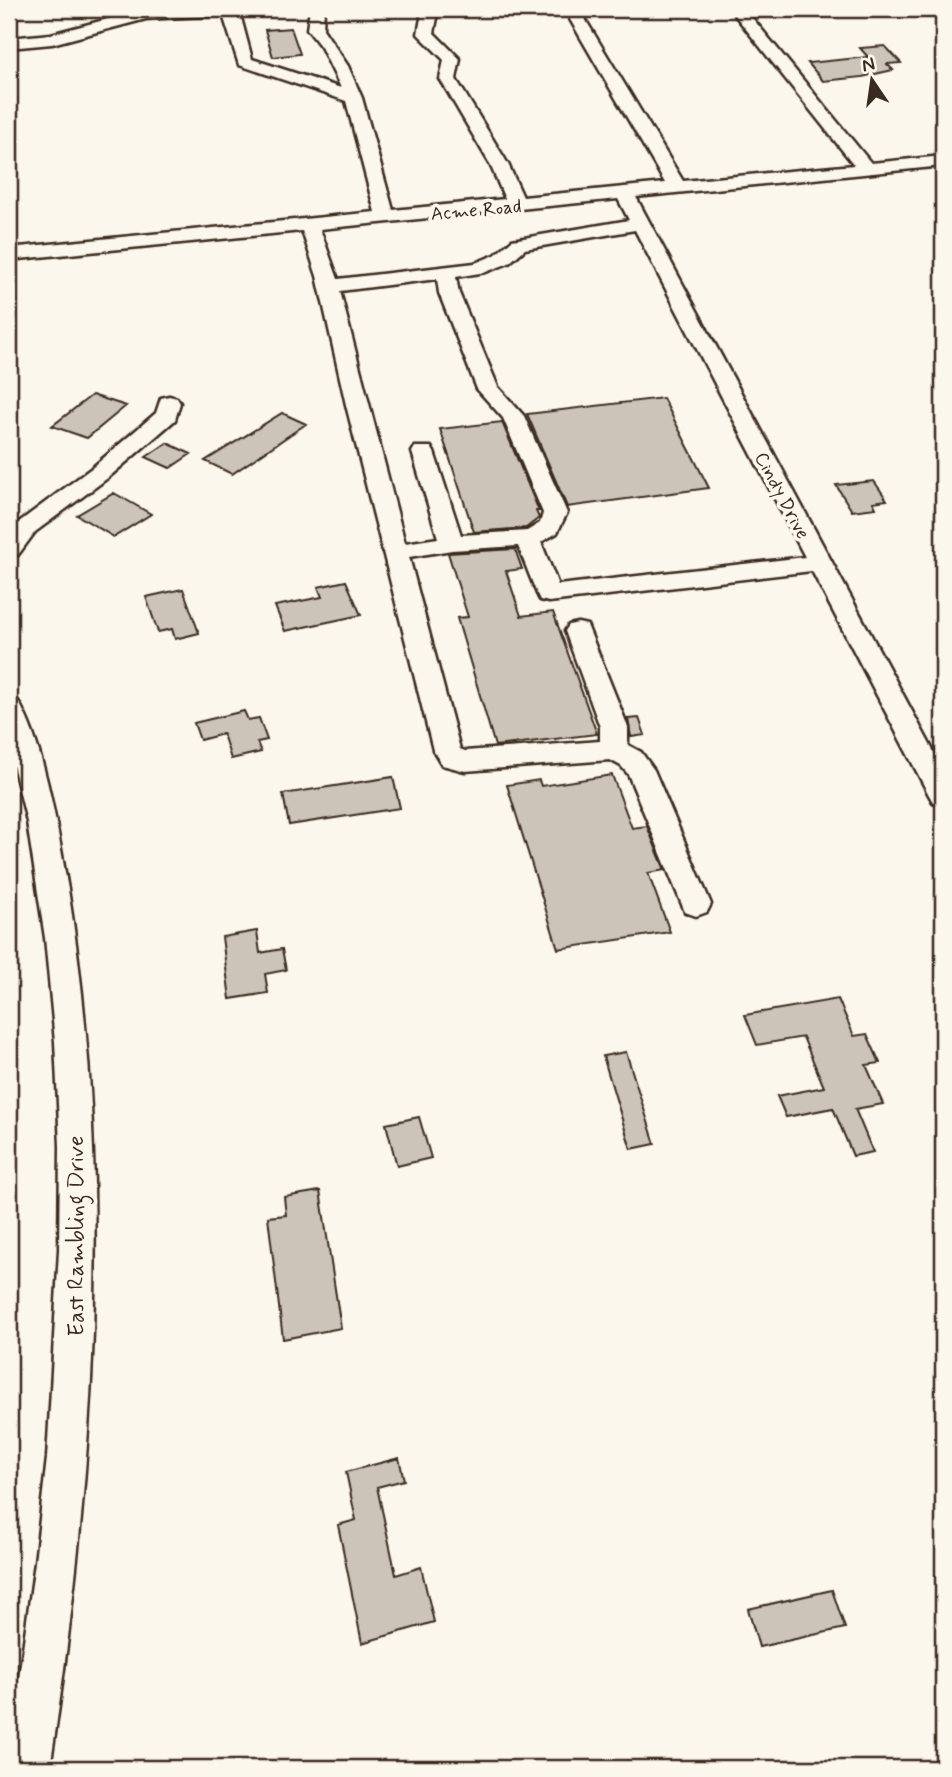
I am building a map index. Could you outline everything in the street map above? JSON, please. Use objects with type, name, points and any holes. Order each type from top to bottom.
[{"type":"street","points":[[317,9],[315,29],[324,38],[354,98],[386,217]]},
{"type":"street","points":[[427,9],[429,18],[426,34],[452,60],[448,79],[499,164],[517,205]]},
{"type":"street","points":[[570,9],[678,189]]},
{"type":"street","points":[[737,9],[867,169]]},
{"type":"street","points":[[9,43],[62,37],[146,14],[227,10],[232,15],[245,62],[354,98]]},
{"type":"street","name":"Acme Road","points":[[9,254],[943,161]]},
{"type":"street","name":"Cindy Drive","points":[[625,194],[943,796]]},
{"type":"street","points":[[330,286],[479,268],[502,259],[519,244],[640,224]]},
{"type":"street","points":[[309,225],[330,286],[447,750],[452,758],[465,761],[614,750],[631,759],[640,770],[696,904]]},
{"type":"street","points":[[395,552],[545,533],[552,524],[555,513],[513,416],[488,389],[449,293],[446,274]]},
{"type":"street","points":[[9,550],[27,527],[101,471],[167,415],[169,403]]},
{"type":"street","points":[[423,452],[452,543]]},
{"type":"street","points":[[527,537],[549,594],[819,563]]},
{"type":"street","points":[[578,631],[614,727],[614,750]]},
{"type":"street","name":"East Rambling Drive","points":[[9,708],[20,782],[52,877],[68,996],[75,1104],[78,1227],[73,1366],[60,1525],[45,1661],[28,1768]]},
{"type":"building","points":[[291,28],[300,54],[273,57],[265,30]]},
{"type":"building","points":[[885,46],[901,63],[887,64],[893,70],[862,77],[823,81],[808,63],[868,57],[860,48]]},
{"type":"building","points":[[92,395],[126,406],[87,438],[52,426]]},
{"type":"building","points":[[663,398],[709,488],[567,507],[527,414]]},
{"type":"building","points":[[282,413],[306,424],[232,474],[205,461]]},
{"type":"building","points":[[502,422],[539,511],[536,511],[539,518],[526,528],[474,532],[440,429]]},
{"type":"building","points":[[167,443],[191,454],[170,468],[146,457]]},
{"type":"building","points":[[874,481],[887,500],[873,502],[876,508],[852,511],[836,485]]},
{"type":"building","points":[[114,493],[151,514],[114,537],[77,515]]},
{"type":"building","points":[[515,549],[522,569],[506,571],[521,616],[553,612],[597,734],[495,746],[457,618],[468,617],[448,553]]},
{"type":"building","points":[[346,581],[361,615],[285,631],[275,606],[322,597],[318,587]]},
{"type":"building","points":[[183,589],[199,633],[175,639],[172,629],[158,632],[146,597]]},
{"type":"building","points":[[244,711],[248,720],[259,718],[267,740],[257,742],[261,752],[231,759],[223,734],[200,740],[194,723]]},
{"type":"building","points":[[639,718],[645,735],[631,737],[628,719]]},
{"type":"building","points":[[612,775],[632,828],[647,826],[665,870],[648,873],[670,932],[558,949],[507,785],[539,780],[541,786]]},
{"type":"building","points":[[393,777],[400,808],[289,825],[283,794]]},
{"type":"building","points":[[257,931],[260,953],[282,949],[286,970],[265,974],[268,993],[230,999],[222,937]]},
{"type":"building","points":[[838,999],[854,1036],[867,1034],[880,1063],[866,1065],[883,1104],[855,1109],[873,1152],[853,1156],[833,1108],[786,1117],[777,1096],[824,1087],[803,1037],[757,1045],[745,1015]]},
{"type":"building","points":[[626,1052],[655,1144],[631,1149],[603,1056]]},
{"type":"building","points":[[419,1117],[431,1158],[397,1166],[386,1124]]},
{"type":"building","points":[[320,1191],[341,1328],[283,1339],[268,1217],[286,1215],[284,1197]]},
{"type":"building","points":[[399,1458],[404,1480],[377,1487],[396,1575],[421,1567],[434,1622],[362,1643],[338,1525],[356,1520],[346,1472]]},
{"type":"building","points":[[832,1590],[845,1628],[759,1647],[748,1609]]}]
